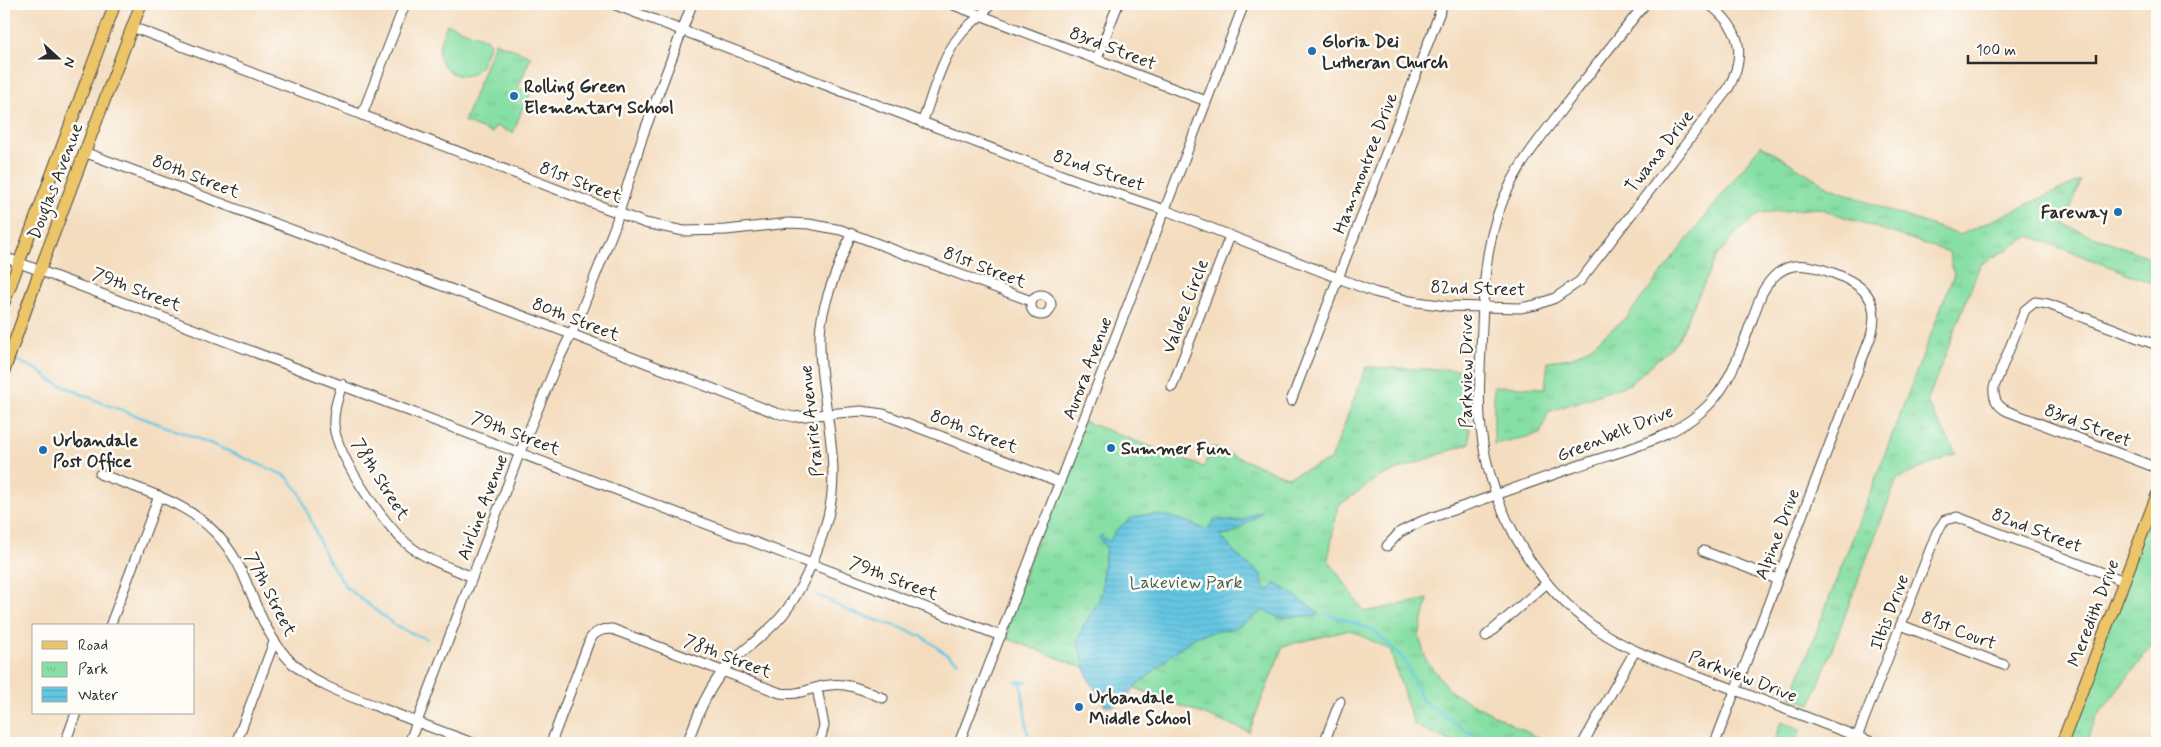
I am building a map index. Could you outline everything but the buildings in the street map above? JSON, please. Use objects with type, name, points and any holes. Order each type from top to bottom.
[{"type":"main road","name":"Douglas Avenue","points":[[4,304],[115,4]]},
{"type":"main road","name":"Douglas Avenue","points":[[4,371],[84,152],[141,4]]},
{"type":"main road","name":"Meredith Drive","points":[[2062,743],[2157,495]]},
{"type":"street","points":[[362,115],[405,4]]},
{"type":"street","name":"82nd Street","points":[[613,4],[1072,179],[1165,210],[1374,292],[1410,301],[1447,306],[1520,308],[1536,305],[1555,298],[1580,280]]},
{"type":"street","name":"Airline Avenue","points":[[409,743],[520,452],[557,362],[571,334],[619,214],[643,136],[692,4]]},
{"type":"street","name":"83rd Street","points":[[951,4],[1206,102]]},
{"type":"street","points":[[922,122],[948,54],[961,34],[982,16],[991,4]]},
{"type":"street","points":[[1097,60],[1118,4]]},
{"type":"street","name":"Aurora Avenue","points":[[959,743],[1244,4]]},
{"type":"street","name":"Hammontree Drive","points":[[1291,401],[1443,4]]},
{"type":"street","name":"Parkview Drive","points":[[1645,4],[1529,153],[1511,183],[1492,231],[1487,256],[1483,306],[1480,416],[1490,476],[1522,548],[1547,583],[1574,611],[1595,628],[1635,651],[1874,743]]},
{"type":"street","name":"Twana Drive","points":[[1580,280],[1728,90],[1736,73],[1739,49],[1735,33],[1724,16],[1709,4]]},
{"type":"street","name":"81st Street","points":[[132,26],[645,223],[684,231],[726,230],[788,223],[809,224],[851,234],[1031,301]]},
{"type":"street","name":"80th Street","points":[[84,152],[571,334],[776,413],[794,417],[862,411],[884,414],[1060,482]]},
{"type":"street","name":"Prairie Avenue","points":[[687,743],[701,706],[724,672],[741,652],[772,627],[784,614],[803,583],[825,530],[833,489],[833,454],[820,362],[820,333],[825,306],[851,234]]},
{"type":"street","name":"Valdez Circle","points":[[1172,387],[1230,236]]},
{"type":"street","name":"79th Street","points":[[4,257],[1001,636]]},
{"type":"street","name":"Greenbelt Drive","points":[[1387,546],[1400,532],[1422,521],[1649,441],[1690,420],[1710,403],[1725,383],[1769,280],[1776,274],[1796,265],[1814,266],[1838,274],[1852,280],[1863,288],[1869,296],[1875,314],[1875,323],[1871,336]]},
{"type":"street","name":"83rd Street","points":[[2157,345],[2048,304],[2035,302],[2025,310],[1994,387],[1996,401],[2007,411],[2157,468]]},
{"type":"street","name":"Alpine Drive","points":[[1715,743],[1871,336]]},
{"type":"street","name":"78th Street","points":[[342,384],[334,411],[336,439],[380,514],[392,530],[412,548],[436,562],[472,577]]},
{"type":"street","name":"77th Street","points":[[100,474],[159,496],[186,508],[200,517],[226,545],[242,573],[274,642],[291,662],[312,679],[336,691],[473,743]]},
{"type":"street","points":[[111,624],[159,496]]},
{"type":"street","name":"Iltis Drive","points":[[1857,737],[1941,524],[1950,518],[1958,517],[1966,520]]},
{"type":"street","name":"82nd Street","points":[[1966,520],[2124,581]]},
{"type":"street","points":[[1702,551],[1777,579]]},
{"type":"street","points":[[1486,636],[1547,583]]},
{"type":"street","name":"81st Court","points":[[1902,625],[2004,665]]},
{"type":"street","name":"78th Street","points":[[551,743],[590,639],[600,630],[612,629],[780,693],[792,695],[830,684],[842,684],[883,698]]},
{"type":"street","points":[[236,743],[274,642]]},
{"type":"street","points":[[1583,743],[1635,651]]},
{"type":"street","points":[[817,688],[824,726],[819,743]]},
{"type":"street","points":[[1324,743],[1340,701]]},
{"type":"street","points":[[65,743],[76,714]]},
{"type":"green space","points":[[447,24],[487,39],[490,44],[481,66],[476,71],[464,76],[453,73],[444,66],[439,54],[439,46]]},
{"type":"green space","points":[[495,42],[531,56],[518,88],[531,93],[525,108],[523,107],[513,133],[495,126],[492,133],[464,122]]},
{"type":"green space","points":[[1761,145],[1827,186],[1885,209],[1960,235],[2081,180],[2064,225],[2157,260],[2157,285],[2030,236],[1980,265],[1927,402],[1956,453],[1897,479],[1811,704],[1791,698],[1954,274],[1949,252],[1818,208],[1760,213],[1738,231],[1716,257],[1677,342],[1630,384],[1548,412],[1540,434],[1494,444],[1494,386],[1545,388],[1548,361],[1571,358],[1590,347],[1627,317]]},
{"type":"green space","name":"Lakeview Park","points":[[1366,367],[1468,370],[1470,443],[1379,477],[1338,506],[1328,560],[1365,612],[1428,599],[1419,636],[1426,660],[1452,693],[1548,743],[1455,743],[1414,725],[1390,650],[1350,630],[1283,646],[1249,732],[1001,636],[1083,421],[1204,467],[1212,447],[1287,477],[1331,460]]},
{"type":"green space","points":[[2157,495],[2157,639],[2096,718],[2086,743],[2062,743]]},
{"type":"green space","points":[[1781,722],[1801,729],[1795,743],[1773,743]]},
{"type":"water","points":[[1261,511],[1260,514],[1230,535],[1219,534],[1240,558],[1262,575],[1263,585],[1267,590],[1271,589],[1276,583],[1318,612],[1318,615],[1280,618],[1265,611],[1234,628],[1201,635],[1178,649],[1121,702],[1116,705],[1105,706],[1088,678],[1077,641],[1102,592],[1106,547],[1099,538],[1101,535],[1109,542],[1118,529],[1129,520],[1140,516],[1166,516],[1207,530],[1215,519],[1238,521]]},
{"type":"waterway","points":[[18,361],[38,370],[52,381],[100,402],[207,442],[286,476],[299,491],[325,555],[346,587],[397,627],[427,639]]},
{"type":"waterway","points":[[816,594],[851,612],[897,626],[924,638],[959,662]]},
{"type":"waterway","points":[[1327,614],[1372,629],[1403,658],[1423,701],[1463,729],[1488,743]]},
{"type":"waterway","points":[[1016,682],[1027,682]]},
{"type":"waterway","points":[[1021,682],[1029,743]]},
{"type":"place","name":"Gloria Dei Lutheran Church","points":[[1312,51]]},
{"type":"place","name":"Rolling Green Elementary School","points":[[514,96]]},
{"type":"place","name":"Fareway","points":[[2118,212]]},
{"type":"place","name":"Summer Fun","points":[[1111,448]]},
{"type":"place","name":"Urbandale Post Office","points":[[43,450]]},
{"type":"place","name":"Urbandale Middle School","points":[[1079,707]]}]
